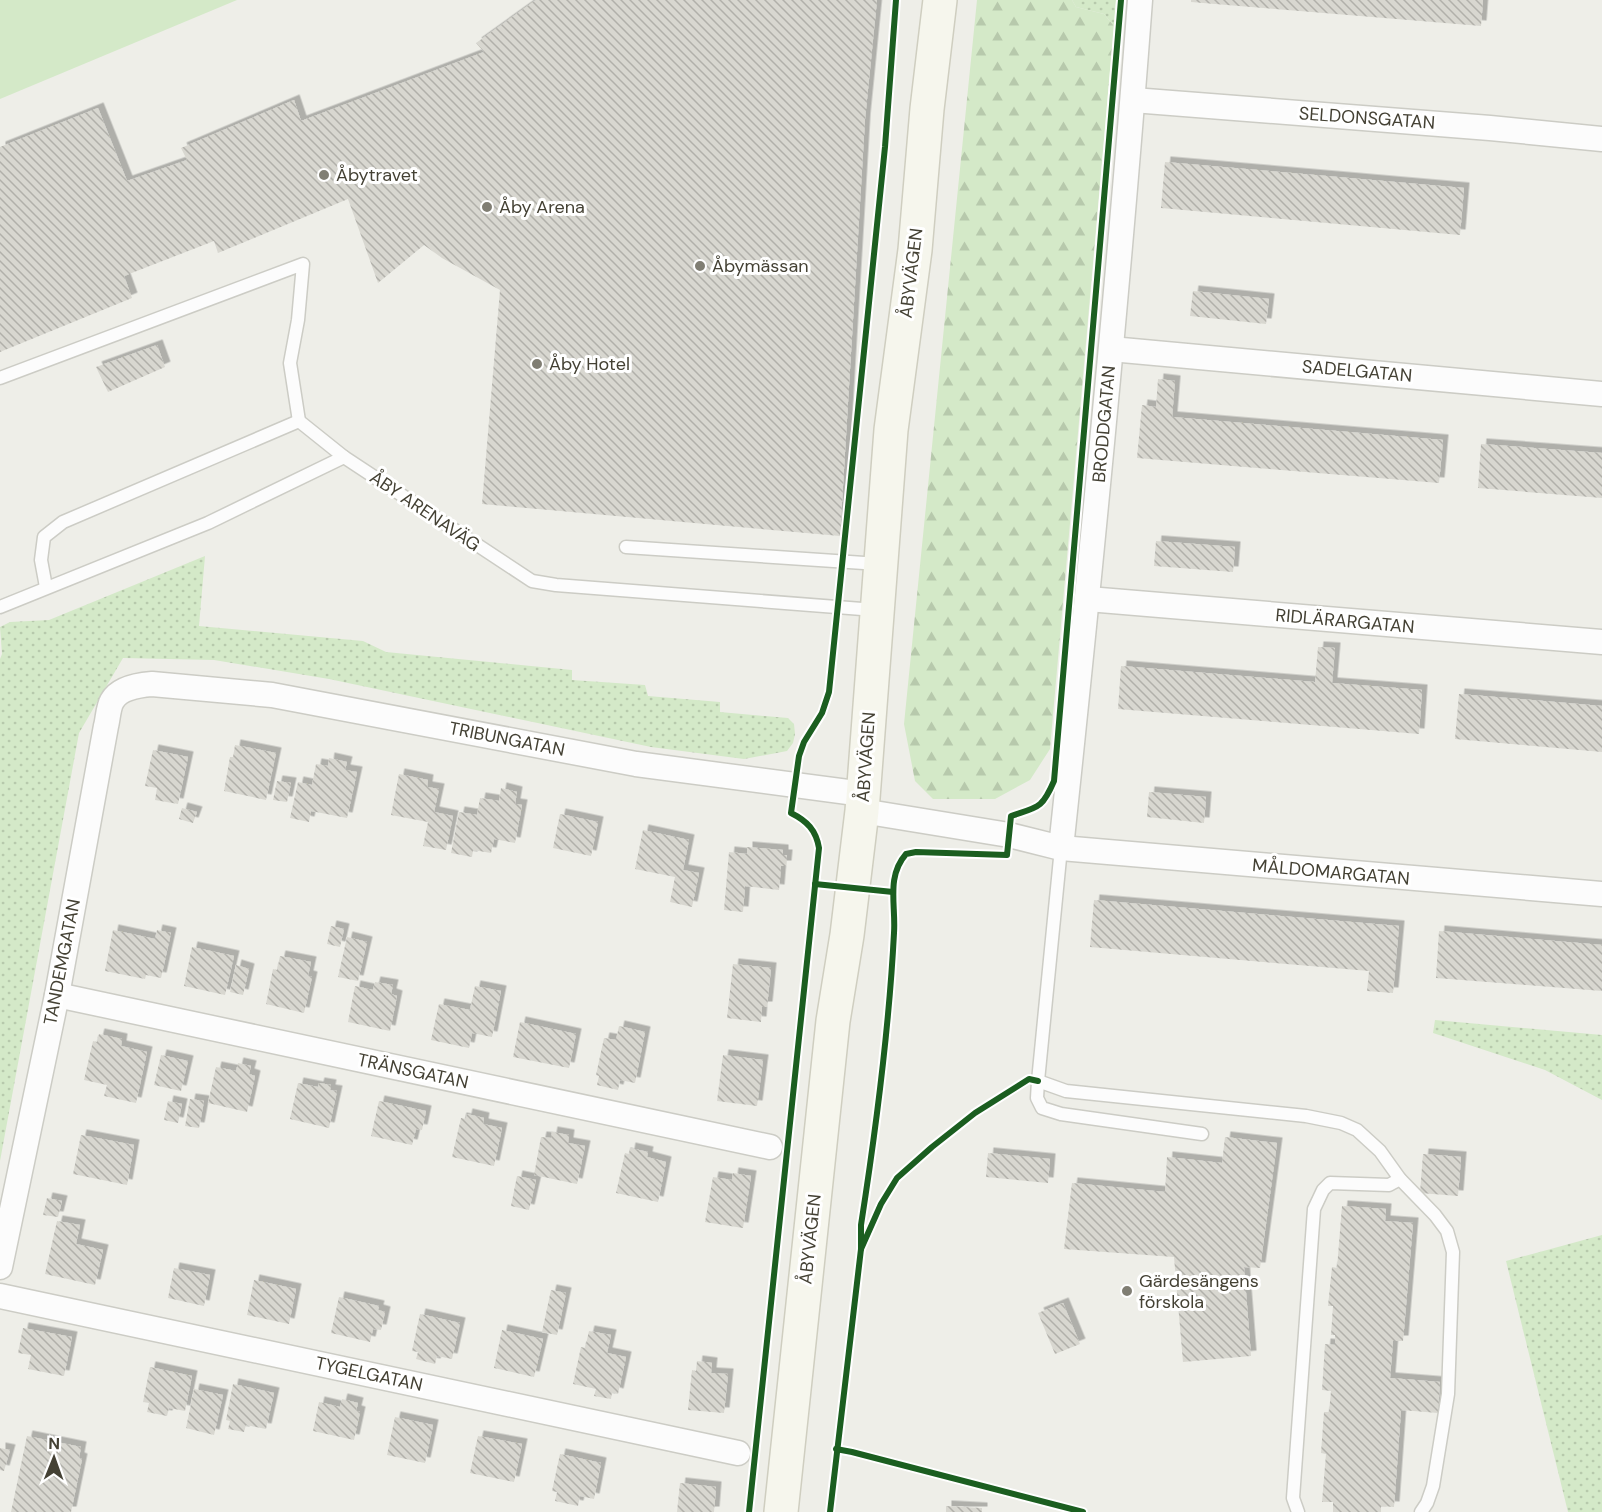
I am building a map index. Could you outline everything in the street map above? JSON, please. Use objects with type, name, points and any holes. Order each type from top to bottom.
[{"type":"street","name":"ÅBYVÄGEN","points":[[781,1512],[833,1021],[847,935],[862,803],[891,430],[915,250],[927,109],[940,0]]},
{"type":"street","name":"BRODDGATAN","points":[[1061,848],[1088,599],[1140,0]]},
{"type":"street","name":"SELDONSGATAN","points":[[1132,100],[1602,139]]},
{"type":"street","name":"SADELGATAN","points":[[1111,349],[1602,394]]},
{"type":"street","name":"RIDLÄRARGATAN","points":[[1088,599],[1602,642]]},
{"type":"street","name":"TRIBUNGATAN","points":[[152,684],[272,695],[636,764],[862,803]]},
{"type":"street","name":"TANDEMGATAN","points":[[0,1267],[57,995],[112,701],[119,693],[135,686],[152,684]]},
{"type":"street","name":"MÅLDOMARGATAN","points":[[862,803],[1061,848],[1602,894]]},
{"type":"street","name":"TRÄNSGATAN","points":[[57,995],[770,1147]]},
{"type":"street","name":"TYGELGATAN","points":[[0,1296],[738,1453]]},
{"type":"lane","points":[[0,378],[303,264],[298,320],[290,363],[299,421],[63,522],[44,537],[41,560],[46,587]]},
{"type":"lane","name":"ÅBY ARENAVÄG","points":[[299,421],[344,457],[532,581],[556,585],[876,610]]},
{"type":"lane","points":[[0,607],[208,523],[344,457]]},
{"type":"lane","points":[[626,547],[880,564]]},
{"type":"lane","points":[[1061,848],[1037,1098],[1042,1108],[1061,1114],[1202,1134]]},
{"type":"lane","points":[[1038,1081],[1066,1091],[1306,1116],[1341,1123],[1357,1130],[1380,1151],[1400,1179],[1447,1231],[1453,1252],[1448,1394],[1433,1486],[1421,1512]]},
{"type":"lane","points":[[1298,1512],[1293,1498],[1314,1209],[1323,1190],[1330,1184],[1389,1185],[1400,1179]]},
{"type":"green space","points":[[0,0],[237,0],[0,99]]},
{"type":"green space","points":[[977,0],[1072,0],[1076,7],[1104,14],[1114,26],[1050,749],[1030,780],[995,799],[933,799],[915,781],[904,724]]},
{"type":"green space","points":[[1072,0],[1116,0],[1114,26],[1104,14],[1076,7]]},
{"type":"green space","points":[[205,556],[199,626],[363,641],[386,652],[572,670],[572,680],[645,685],[648,696],[720,702],[720,712],[788,718],[794,724],[793,743],[787,751],[744,759],[651,747],[329,679],[214,660],[123,658],[79,733],[0,1161],[0,659],[2,654],[0,627],[10,622],[49,620]]},
{"type":"green space","points":[[1435,1020],[1602,1035],[1602,1100],[1545,1070],[1433,1033]]},
{"type":"green space","points":[[1602,1235],[1602,1512],[1568,1512],[1506,1261]]},
{"type":"building","name":"Åbymässan","points":[[536,0],[877,0],[865,119],[840,536],[482,504],[500,290],[442,258],[424,245],[378,283],[348,199],[218,253],[214,241],[124,276],[132,298],[0,352],[0,147],[98,108],[127,181],[187,160],[181,148],[294,100],[301,121],[484,52],[476,43]]},
{"type":"building","points":[[1191,0],[1483,0],[1481,26],[1191,2]]},
{"type":"building","points":[[1165,162],[1464,188],[1460,235],[1161,208]]},
{"type":"building","points":[[1193,291],[1269,299],[1266,324],[1190,316]]},
{"type":"building","points":[[157,345],[165,367],[108,392],[96,367]]},
{"type":"building","points":[[1158,379],[1175,381],[1172,417],[1443,440],[1439,483],[1137,458],[1142,405],[1156,407]]},
{"type":"building","points":[[1481,444],[1602,453],[1602,498],[1478,488]]},
{"type":"building","points":[[1156,541],[1235,547],[1233,572],[1154,566]]},
{"type":"building","points":[[1318,647],[1335,648],[1332,683],[1422,690],[1419,734],[1118,709],[1121,666],[1315,682]]},
{"type":"building","points":[[1459,694],[1602,706],[1602,752],[1455,739]]},
{"type":"building","points":[[235,745],[276,753],[266,800],[224,791],[230,757],[233,757]]},
{"type":"building","points":[[153,750],[188,757],[178,804],[155,800],[157,788],[145,786]]},
{"type":"building","points":[[329,758],[347,762],[345,770],[357,772],[347,818],[311,811],[309,822],[290,818],[298,782],[312,785],[316,764],[328,766]]},
{"type":"building","points":[[399,774],[428,780],[427,787],[439,789],[434,812],[453,816],[446,850],[423,846],[428,822],[391,815]]},
{"type":"building","points":[[277,781],[291,783],[287,802],[273,800]]},
{"type":"building","points":[[501,788],[517,792],[515,804],[522,805],[515,843],[494,839],[491,853],[473,850],[472,857],[451,853],[459,812],[477,815],[480,798],[499,801]]},
{"type":"building","points":[[1149,792],[1206,797],[1204,823],[1147,817]]},
{"type":"building","points":[[182,808],[197,812],[193,823],[179,819]]},
{"type":"building","points":[[560,814],[598,822],[591,856],[553,848]]},
{"type":"building","points":[[643,830],[689,840],[683,870],[699,873],[692,907],[670,902],[675,877],[635,869]]},
{"type":"building","points":[[747,847],[783,850],[783,855],[787,855],[786,866],[781,866],[779,890],[745,886],[743,912],[724,910],[729,852],[747,854]]},
{"type":"building","points":[[1094,900],[1399,926],[1393,993],[1367,991],[1369,971],[1090,947]]},
{"type":"building","points":[[331,926],[344,929],[340,947],[327,944]]},
{"type":"building","points":[[113,930],[155,939],[157,930],[171,933],[161,978],[146,975],[145,979],[105,971]]},
{"type":"building","points":[[1439,931],[1602,945],[1602,991],[1436,978]]},
{"type":"building","points":[[347,937],[367,942],[358,981],[338,977]]},
{"type":"building","points":[[192,947],[234,956],[225,995],[184,986]]},
{"type":"building","points":[[280,956],[311,962],[308,976],[312,977],[304,1013],[266,1004],[273,969],[277,970]]},
{"type":"building","points":[[733,964],[771,968],[767,1007],[762,1007],[761,1022],[727,1018]]},
{"type":"building","points":[[236,965],[249,969],[243,995],[230,992]]},
{"type":"building","points":[[375,982],[393,985],[391,994],[397,996],[390,1031],[348,1022],[355,986],[373,990]]},
{"type":"building","points":[[475,986],[501,991],[492,1037],[472,1033],[469,1048],[431,1040],[439,1004],[470,1010]]},
{"type":"building","points":[[520,1022],[576,1034],[569,1068],[513,1057]]},
{"type":"building","points":[[619,1026],[645,1032],[635,1083],[620,1080],[618,1090],[597,1085],[599,1076],[596,1075],[604,1038],[616,1040]]},
{"type":"building","points":[[99,1034],[122,1039],[121,1046],[147,1052],[136,1103],[104,1096],[107,1085],[84,1080],[93,1041],[97,1042]]},
{"type":"building","points":[[161,1055],[188,1061],[181,1091],[154,1085]]},
{"type":"building","points":[[723,1055],[763,1060],[757,1106],[717,1101]]},
{"type":"building","points":[[238,1063],[251,1066],[249,1074],[255,1076],[247,1112],[208,1103],[216,1067],[236,1071]]},
{"type":"building","points":[[298,1083],[318,1087],[319,1083],[331,1085],[330,1090],[337,1091],[329,1128],[290,1119]]},
{"type":"building","points":[[190,1099],[204,1101],[199,1128],[185,1126]]},
{"type":"building","points":[[168,1101],[182,1104],[178,1123],[164,1120]]},
{"type":"building","points":[[379,1101],[426,1111],[422,1130],[416,1129],[412,1145],[371,1136]]},
{"type":"building","points":[[467,1114],[484,1118],[483,1124],[502,1128],[494,1166],[452,1157],[461,1118],[466,1119]]},
{"type":"building","points":[[552,1132],[569,1135],[568,1143],[585,1146],[577,1184],[534,1175],[541,1137],[551,1138]]},
{"type":"building","points":[[81,1135],[134,1145],[127,1185],[73,1174]]},
{"type":"building","points":[[1225,1137],[1277,1143],[1260,1268],[1244,1267],[1251,1356],[1183,1362],[1174,1257],[1064,1249],[1072,1183],[1165,1192],[1167,1157],[1222,1163]]},
{"type":"building","points":[[630,1148],[648,1152],[647,1157],[666,1162],[658,1202],[616,1193],[625,1153],[629,1154]]},
{"type":"building","points":[[988,1153],[1050,1159],[1048,1183],[986,1177]]},
{"type":"building","points":[[1423,1154],[1461,1157],[1458,1196],[1420,1193]]},
{"type":"building","points":[[733,1173],[751,1176],[743,1228],[705,1222],[713,1177],[732,1180]]},
{"type":"building","points":[[517,1176],[536,1180],[529,1210],[511,1206]]},
{"type":"building","points":[[47,1198],[62,1201],[58,1217],[43,1215]]},
{"type":"building","points":[[1342,1206],[1386,1209],[1385,1221],[1413,1223],[1403,1341],[1393,1341],[1390,1378],[1440,1382],[1438,1413],[1401,1410],[1394,1507],[1381,1506],[1381,1512],[1333,1512],[1333,1502],[1322,1502],[1326,1454],[1321,1453],[1324,1412],[1329,1412],[1331,1391],[1322,1390],[1325,1344],[1335,1345],[1335,1335],[1331,1335],[1333,1306],[1328,1306],[1332,1267],[1337,1268]]},
{"type":"building","points":[[57,1221],[80,1225],[76,1244],[103,1250],[95,1285],[45,1274]]},
{"type":"building","points":[[174,1268],[210,1275],[204,1306],[168,1298]]},
{"type":"building","points":[[254,1280],[296,1289],[289,1324],[247,1315]]},
{"type":"building","points":[[551,1290],[566,1293],[557,1335],[542,1332]]},
{"type":"building","points":[[339,1297],[379,1306],[378,1310],[385,1312],[381,1330],[373,1329],[370,1342],[331,1333]]},
{"type":"building","points":[[1063,1303],[1080,1344],[1055,1354],[1038,1313]]},
{"type":"building","points":[[420,1314],[460,1323],[452,1359],[437,1356],[435,1364],[416,1359],[418,1352],[412,1351]]},
{"type":"building","points":[[23,1328],[72,1337],[64,1376],[28,1369],[31,1355],[18,1353]]},
{"type":"building","points":[[502,1330],[543,1339],[534,1377],[494,1368]]},
{"type":"building","points":[[589,1331],[611,1335],[607,1353],[626,1357],[618,1394],[612,1392],[611,1399],[594,1396],[596,1389],[573,1384],[581,1347],[585,1348]]},
{"type":"building","points":[[697,1361],[712,1363],[711,1373],[728,1374],[724,1413],[688,1410],[692,1370],[696,1371]]},
{"type":"building","points":[[150,1367],[192,1376],[185,1411],[169,1408],[167,1416],[147,1412],[149,1403],[143,1402]]},
{"type":"building","points":[[233,1384],[274,1393],[266,1429],[246,1425],[244,1432],[228,1429],[230,1421],[226,1420]]},
{"type":"building","points":[[194,1389],[223,1395],[214,1435],[186,1428]]},
{"type":"building","points":[[342,1399],[358,1403],[356,1411],[360,1412],[354,1440],[313,1431],[319,1402],[340,1407]]},
{"type":"building","points":[[395,1417],[433,1425],[425,1463],[387,1455]]},
{"type":"building","points":[[27,1436],[81,1447],[79,1458],[82,1459],[71,1512],[11,1512]]},
{"type":"building","points":[[478,1436],[522,1444],[514,1482],[470,1473]]},
{"type":"building","points":[[0,1448],[10,1450],[4,1471],[0,1470]]},
{"type":"building","points":[[560,1454],[601,1463],[594,1499],[580,1496],[578,1506],[555,1501],[557,1492],[552,1491]]},
{"type":"building","points":[[680,1483],[716,1487],[714,1512],[677,1512]]},
{"type":"building","points":[[946,1506],[982,1508],[982,1512],[946,1512]]},
{"type":"cycle path","points":[[749,1512],[819,848],[816,836],[810,827],[791,813],[799,756],[804,742],[822,713],[829,692],[885,147],[896,0]]},
{"type":"cycle path","points":[[861,1249],[861,1225],[877,1116],[889,1006],[894,933],[893,892],[896,872],[906,854],[916,852],[1007,855],[1011,816],[1038,806],[1046,797],[1054,781],[1121,0]]},
{"type":"cycle path","points":[[815,884],[893,892]]},
{"type":"cycle path","points":[[830,1512],[861,1249],[881,1204],[897,1178],[975,1113],[1029,1079],[1038,1081]]},
{"type":"cycle path","points":[[836,1449],[1083,1512]]},
{"type":"place","name":"Åbytravet","points":[[324,175]]},
{"type":"place","name":"Åby Arena","points":[[487,207]]},
{"type":"place","name":"Åbymässan","points":[[700,266]]},
{"type":"place","name":"Åby Hotel","points":[[537,364]]},
{"type":"place","name":"Gärdesängens förskola","points":[[1127,1291]]}]
